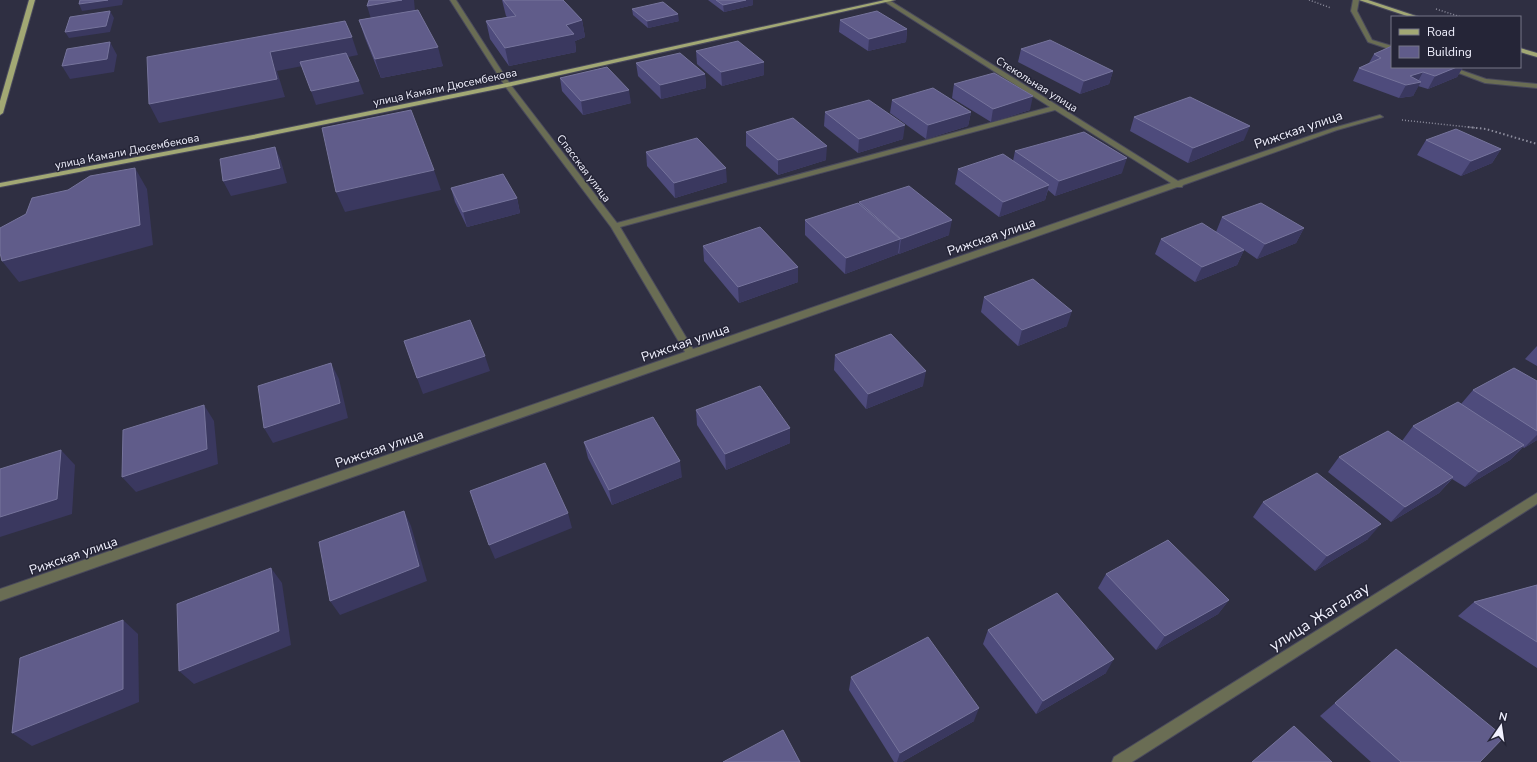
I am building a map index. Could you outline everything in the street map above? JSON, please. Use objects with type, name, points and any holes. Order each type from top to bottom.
[{"type":"main road","points":[[0,113],[32,0]]},
{"type":"main road","name":"улица Камали Дюсембекова","points":[[0,185],[253,137],[507,85],[888,0]]},
{"type":"main road","points":[[1362,0],[1413,16]]},
{"type":"main road","points":[[1521,50],[1537,55]]},
{"type":"street","name":"Спасская улица","points":[[453,0],[507,85],[615,226],[691,353]]},
{"type":"street","name":"Стекольная улица","points":[[888,0],[1179,185]]},
{"type":"street","points":[[1356,0],[1354,11],[1370,41],[1391,48]]},
{"type":"street","points":[[1449,68],[1485,81],[1537,86]]},
{"type":"street","points":[[615,226],[1057,107]]},
{"type":"street","name":"Рижская улица","points":[[0,595],[691,353],[1179,185],[1335,129],[1380,117]]},
{"type":"street","name":"улица Жагалау","points":[[1119,762],[1537,498]]},
{"type":"path","points":[[1380,117],[1486,129],[1537,144]]},
{"type":"building","points":[[80,0],[108,0],[79,4]]},
{"type":"building","points":[[369,0],[402,0],[367,6]]},
{"type":"building","points":[[503,0],[563,0],[582,20],[566,25],[574,34],[505,48],[486,21],[516,16]]},
{"type":"building","points":[[716,0],[746,0],[723,5]]},
{"type":"building","points":[[663,2],[678,14],[647,21],[632,9]]},
{"type":"building","points":[[418,10],[438,47],[375,59],[359,20]]},
{"type":"building","points":[[110,11],[106,26],[65,32],[70,17]]},
{"type":"building","points":[[877,11],[907,29],[869,39],[840,20]]},
{"type":"building","points":[[345,21],[352,37],[270,52],[277,79],[149,104],[147,57]]},
{"type":"building","points":[[1050,40],[1113,71],[1084,81],[1021,49]]},
{"type":"building","points":[[738,41],[764,62],[721,72],[696,51]]},
{"type":"building","points":[[110,42],[107,59],[62,66],[67,49]]},
{"type":"building","points":[[1391,46],[1391,68],[1455,68],[1435,76],[1423,72],[1410,76],[1421,82],[1406,85],[1359,68],[1381,58],[1374,54]]},
{"type":"building","points":[[346,53],[359,81],[311,91],[300,62]]},
{"type":"building","points":[[680,53],[705,74],[660,85],[636,63]]},
{"type":"building","points":[[607,67],[629,90],[581,101],[560,78]]},
{"type":"building","points":[[994,73],[1033,96],[993,109],[954,84]]},
{"type":"building","points":[[933,88],[971,112],[928,125],[892,100]]},
{"type":"building","points":[[1190,97],[1250,126],[1193,148],[1134,117]]},
{"type":"building","points":[[869,100],[905,125],[859,139],[825,112]]},
{"type":"building","points":[[411,110],[434,170],[336,192],[322,128]]},
{"type":"building","points":[[793,118],[827,146],[778,160],[746,132]]},
{"type":"building","points":[[1456,129],[1501,149],[1471,161],[1426,140]]},
{"type":"building","points":[[1084,132],[1127,158],[1059,181],[1015,151]]},
{"type":"building","points":[[697,138],[726,168],[674,183],[646,152]]},
{"type":"building","points":[[275,147],[280,168],[223,181],[220,159]]},
{"type":"building","points":[[1003,154],[1049,185],[1003,202],[958,169]]},
{"type":"building","points":[[135,168],[140,225],[2,261],[0,253],[0,228],[26,214],[32,198],[68,190],[90,176]]},
{"type":"building","points":[[503,174],[517,198],[463,212],[451,188]]},
{"type":"building","points":[[909,186],[952,220],[901,239],[859,202]]},
{"type":"building","points":[[858,203],[900,239],[846,258],[805,220]]},
{"type":"building","points":[[1261,203],[1304,228],[1265,244],[1222,217]]},
{"type":"building","points":[[1202,223],[1244,250],[1202,267],[1161,239]]},
{"type":"building","points":[[760,227],[798,267],[738,287],[703,246]]},
{"type":"building","points":[[1033,279],[1072,311],[1022,330],[984,297]]},
{"type":"building","points":[[470,320],[485,356],[417,378],[404,341]]},
{"type":"building","points":[[891,334],[926,371],[868,394],[835,355]]},
{"type":"building","points":[[331,363],[340,403],[264,428],[258,386]]},
{"type":"building","points":[[1514,368],[1537,381],[1537,431],[1473,390]]},
{"type":"building","points":[[760,386],[790,428],[725,454],[696,410]]},
{"type":"building","points":[[1458,402],[1524,445],[1479,472],[1413,426]]},
{"type":"building","points":[[204,405],[207,449],[122,477],[123,430]]},
{"type":"building","points":[[653,417],[680,461],[609,490],[584,442]]},
{"type":"building","points":[[1388,431],[1453,477],[1405,507],[1339,457]]},
{"type":"building","points":[[61,450],[57,499],[0,517],[0,469]]},
{"type":"building","points":[[545,463],[568,513],[489,545],[470,491]]},
{"type":"building","points":[[1317,473],[1381,524],[1327,556],[1263,502]]},
{"type":"building","points":[[404,511],[419,566],[330,601],[319,542]]},
{"type":"building","points":[[1168,540],[1229,600],[1165,636],[1106,574]]},
{"type":"building","points":[[271,568],[279,631],[179,671],[177,604]]},
{"type":"building","points":[[1537,585],[1537,642],[1474,602]]},
{"type":"building","points":[[1057,593],[1114,659],[1043,701],[988,630]]},
{"type":"building","points":[[123,620],[123,689],[12,733],[20,658]]},
{"type":"building","points":[[928,637],[979,708],[900,753],[851,677]]},
{"type":"building","points":[[1396,649],[1504,737],[1480,762],[1401,762],[1335,703]]},
{"type":"building","points":[[1294,726],[1332,762],[1252,762]]},
{"type":"building","points":[[783,730],[800,762],[723,762]]}]
